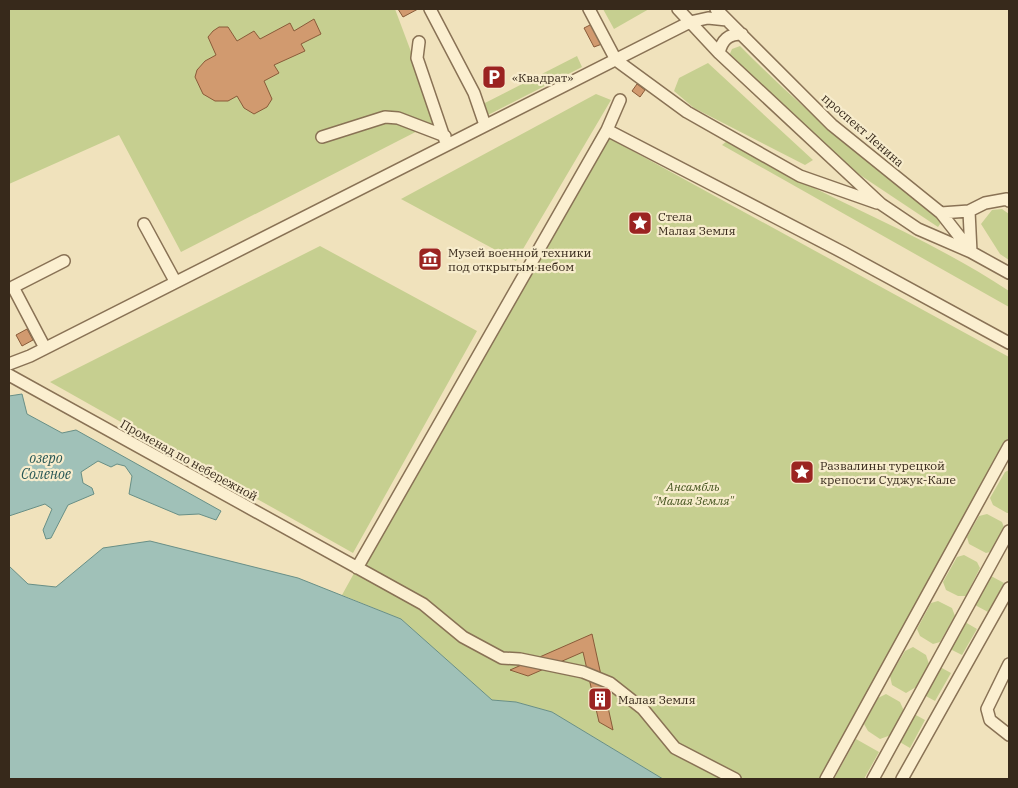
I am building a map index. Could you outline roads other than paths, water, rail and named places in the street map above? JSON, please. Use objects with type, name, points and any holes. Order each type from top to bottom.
[{"type":"street","points":[[430,9],[474,93],[485,125]]},
{"type":"street","points":[[589,9],[616,60]]},
{"type":"street","name":"проспект Ленина","points":[[678,9],[720,53],[881,204],[918,228],[971,252],[1009,273]]},
{"type":"street","points":[[690,22],[701,9]]},
{"type":"street","name":"проспект Ленина","points":[[716,9],[832,125],[942,213],[971,252]]},
{"type":"street","points":[[9,364],[30,356],[445,140],[485,125],[690,22],[708,18],[727,20]]},
{"type":"street","points":[[720,53],[721,45],[726,38],[733,34],[742,34]]},
{"type":"street","points":[[419,42],[417,58],[445,140]]},
{"type":"street","name":"проспект Ленина","points":[[616,60],[687,112],[800,176],[881,204]]},
{"type":"street","points":[[357,568],[607,130],[620,100]]},
{"type":"street","points":[[322,137],[385,117],[398,118],[445,140]]},
{"type":"street","points":[[607,130],[844,253],[1009,344]]},
{"type":"street","points":[[942,213],[969,211],[984,203],[1007,200],[1009,202]]},
{"type":"street","points":[[969,211],[971,252]]},
{"type":"street","points":[[144,224],[175,281]]},
{"type":"street","points":[[45,348],[13,287],[64,261]]},
{"type":"street","name":"Променад по небережной","points":[[9,375],[423,604],[463,637],[502,658],[520,659],[583,672],[610,683],[643,710],[675,748],[735,779]]},
{"type":"street","points":[[826,779],[1009,446]]},
{"type":"street","points":[[873,779],[1009,531]]},
{"type":"street","points":[[902,779],[1009,588]]},
{"type":"street","points":[[1009,664],[987,710],[990,720],[1009,735]]},
{"type":"water","name":"озеро Соленое","points":[[22,394],[27,414],[62,433],[76,430],[221,511],[216,520],[199,514],[179,515],[129,494],[132,476],[125,466],[117,464],[111,467],[98,461],[81,472],[83,483],[92,488],[94,494],[68,505],[51,538],[46,539],[43,530],[52,509],[45,504],[9,516],[9,396]]},
{"type":"water","points":[[150,541],[298,578],[401,619],[492,700],[516,702],[552,712],[663,779],[9,779],[9,566],[28,584],[56,587],[103,548]]},
{"type":"place","name":"«Квадрат»","points":[[494,77]]},
{"type":"place","name":"Стела Малая Земля","points":[[640,223]]},
{"type":"place","name":"Музей военной техники под открытым небом","points":[[430,259]]},
{"type":"place","name":"Развалины турецкой крепости Суджук-Кале","points":[[802,472]]},
{"type":"place","name":"Малая Земля","points":[[600,699]]},
{"type":"park label","name":"Ансамбль \"Малая Земля\"","points":[[693,493]]}]
